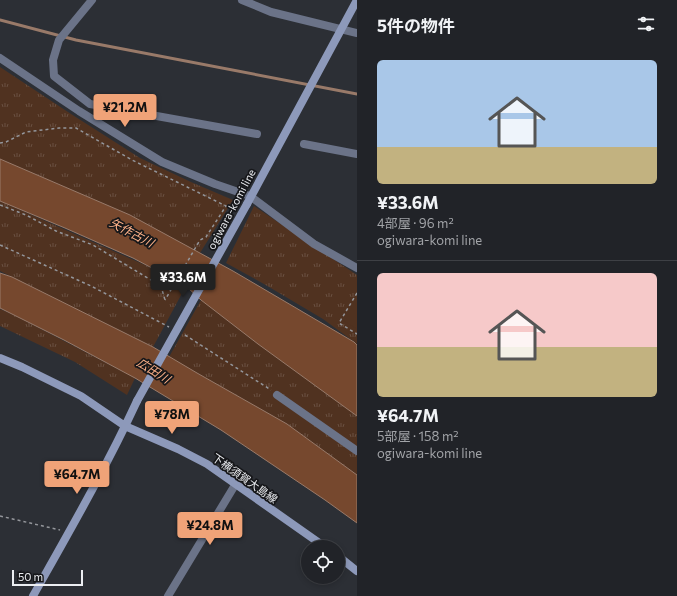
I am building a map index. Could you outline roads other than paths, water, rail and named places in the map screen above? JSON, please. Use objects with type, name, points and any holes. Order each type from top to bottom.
[{"type":"main road","name":"ogiwara-komi line","points":[[33,596],[126,426],[137,401],[249,200],[357,0]]},
{"type":"main road","name":"下横須賀大島線","points":[[0,358],[81,396],[126,426],[178,449],[207,464],[315,540]]},
{"type":"main road","points":[[345,562],[357,571]]},
{"type":"street","points":[[92,0],[59,40],[53,60],[54,76],[90,104],[257,134]]},
{"type":"street","points":[[242,0],[271,12],[357,33]]},
{"type":"street","points":[[0,58],[78,111],[162,162],[249,200],[314,244],[357,268]]},
{"type":"street","points":[[304,144],[357,154]]},
{"type":"street","points":[[277,394],[357,451]]},
{"type":"street","points":[[168,596],[235,485]]},
{"type":"water","name":"矢作古川","points":[[0,159],[130,215],[233,271],[354,342],[357,345],[357,416],[258,344],[201,300],[186,286],[133,258],[0,201]]},
{"type":"water","name":"広田川","points":[[0,273],[12,277],[153,347],[287,424],[357,475],[357,523],[221,430],[135,378],[0,308]]},
{"type":"waterway","points":[[0,20],[76,40],[357,94]]}]
